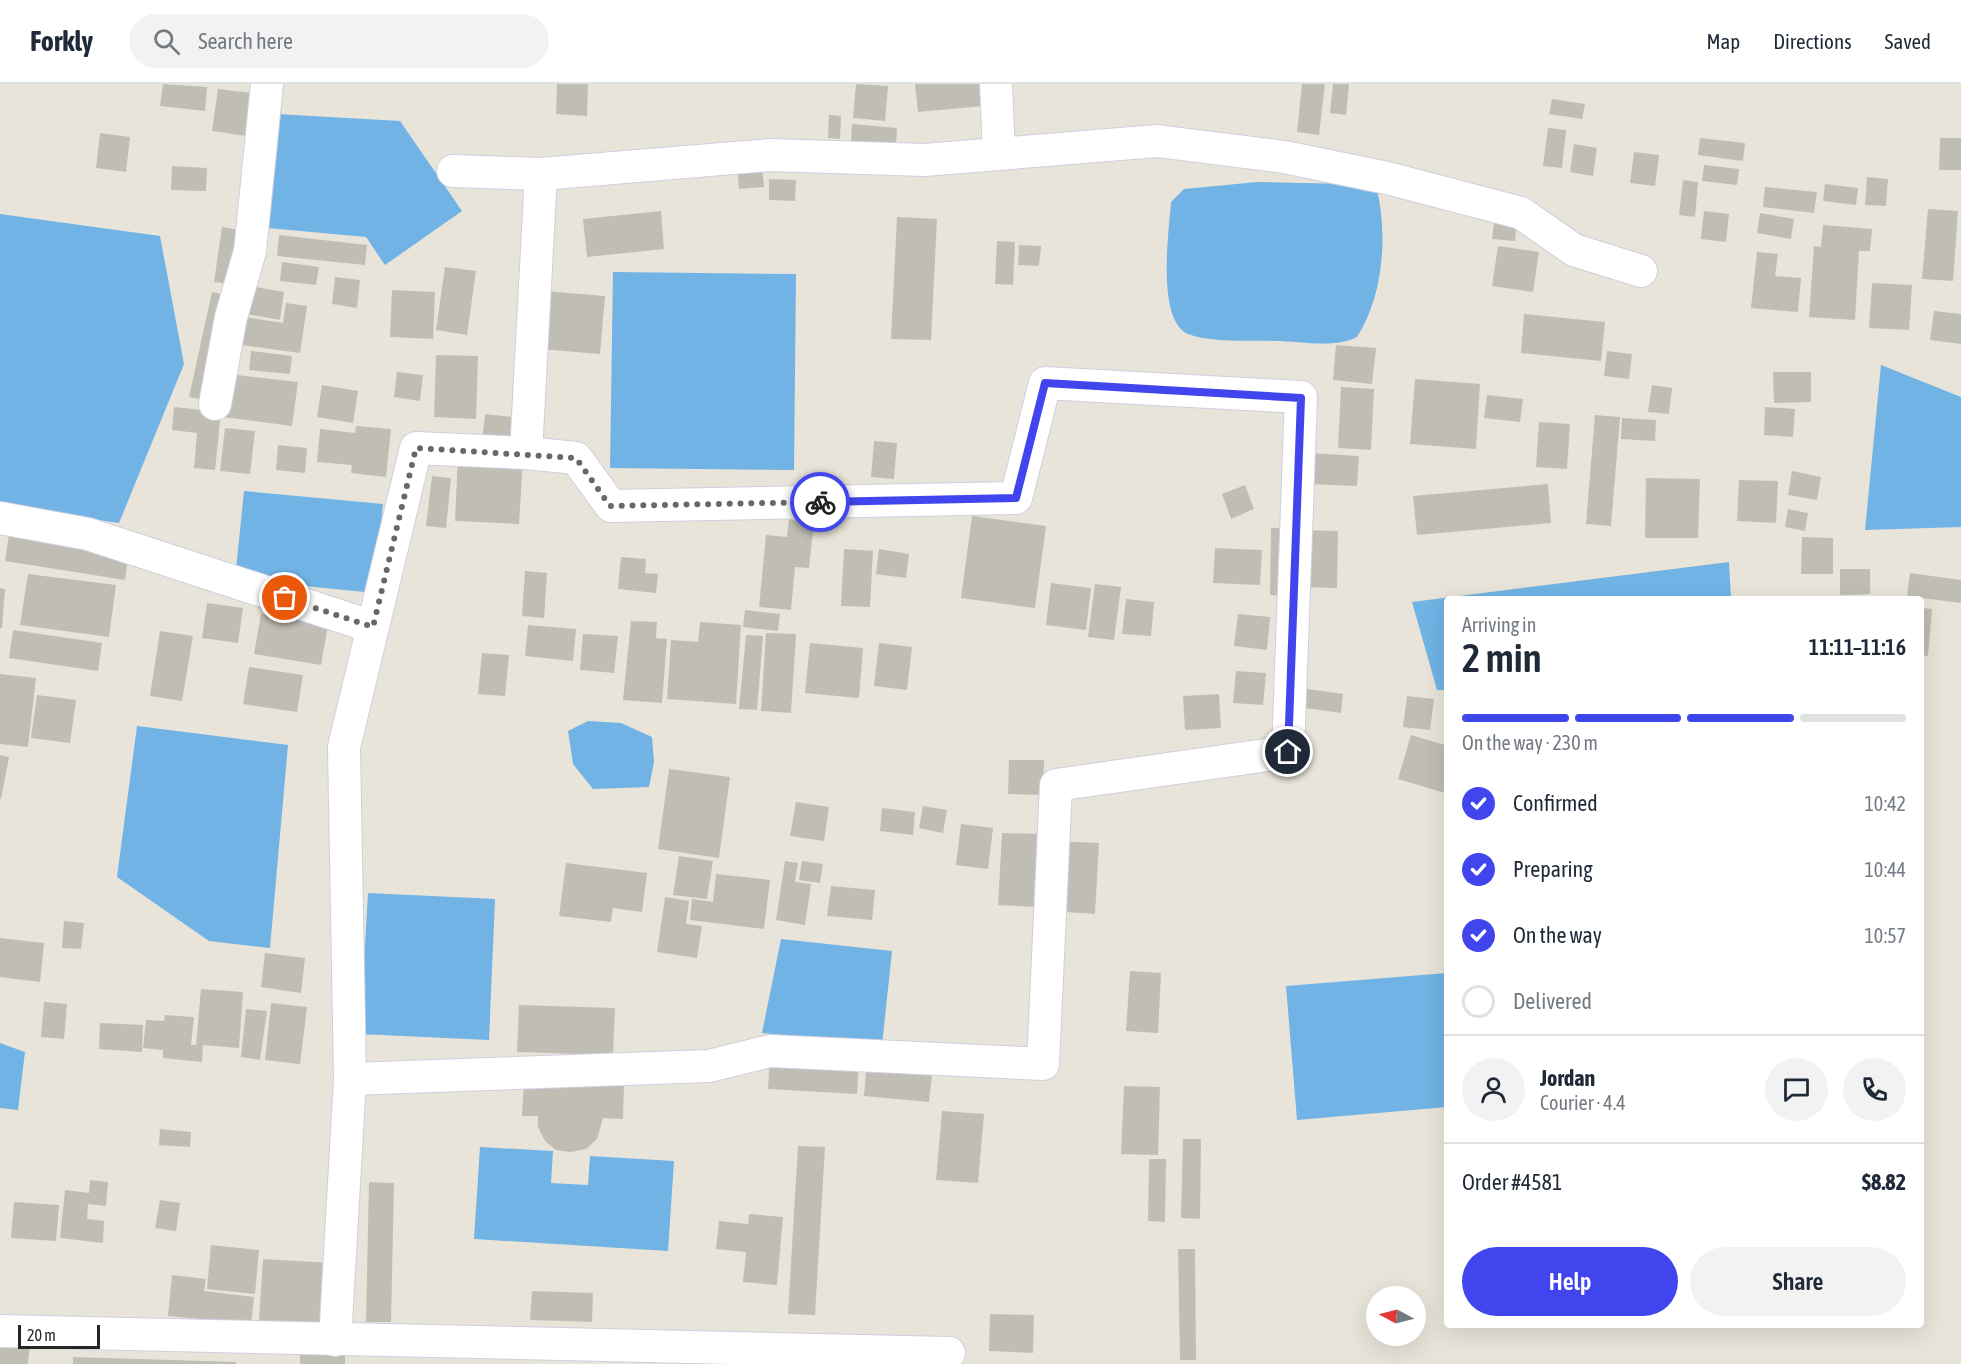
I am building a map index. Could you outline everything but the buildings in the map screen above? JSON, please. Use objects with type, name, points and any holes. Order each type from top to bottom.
[{"type":"street","points":[[215,404],[231,317],[250,251],[267,84]]},
{"type":"street","points":[[996,84],[999,153]]},
{"type":"street","points":[[453,171],[541,174],[770,155],[924,160],[1157,141],[1284,157],[1388,178],[1521,213],[1574,250],[1641,272]]},
{"type":"street","points":[[526,453],[541,174]]},
{"type":"street","points":[[335,1340],[350,1079],[344,747],[416,448],[526,453],[576,458],[610,506],[1016,498],[1045,383],[1301,398],[1288,752],[1056,785],[1043,1064],[770,1051],[709,1066],[350,1079]]},
{"type":"street","points":[[0,518],[88,534],[373,627]]},
{"type":"street","points":[[0,1331],[949,1353]]},
{"type":"water","points":[[276,114],[400,121],[462,211],[385,265],[366,237],[268,228]]},
{"type":"water","points":[[1257,182],[1348,184],[1377,190],[1382,227],[1381,266],[1373,304],[1357,337],[1328,344],[1219,340],[1188,334],[1178,325],[1168,294],[1167,253],[1171,202],[1184,189]]},
{"type":"water","points":[[0,214],[160,236],[184,364],[119,523],[0,506]]},
{"type":"water","points":[[613,272],[796,274],[794,470],[610,468]]},
{"type":"water","points":[[1881,365],[1961,397],[1961,527],[1865,530]]},
{"type":"water","points":[[244,491],[383,504],[375,593],[235,579]]},
{"type":"water","points":[[1729,562],[1731,596],[1460,596]]},
{"type":"water","points":[[1444,598],[1444,690],[1437,690],[1412,602]]},
{"type":"water","points":[[588,721],[621,723],[652,737],[654,762],[649,787],[593,789],[573,764],[568,731]]},
{"type":"water","points":[[137,726],[288,745],[270,948],[209,941],[117,877]]},
{"type":"water","points":[[368,893],[495,899],[489,1040],[360,1034]]},
{"type":"water","points":[[781,939],[892,951],[882,1045],[762,1033]]},
{"type":"water","points":[[1444,973],[1444,1107],[1297,1120],[1286,986]]},
{"type":"water","points":[[0,1043],[25,1052],[18,1110],[0,1108]]},
{"type":"water","points":[[480,1147],[553,1151],[551,1183],[588,1185],[590,1156],[674,1161],[668,1251],[474,1239]]},
{"type":"way so far","points":[[285,598],[373,627],[416,448],[526,453],[576,458],[610,506],[820,502]]},
{"type":"route","points":[[820,502],[1016,498],[1045,383],[1301,398],[1288,752]]}]
